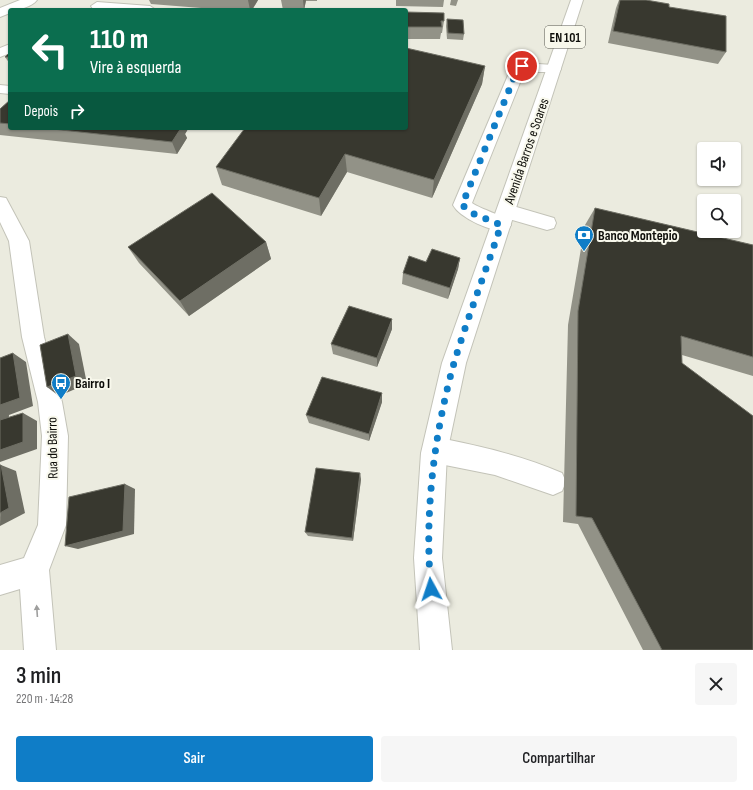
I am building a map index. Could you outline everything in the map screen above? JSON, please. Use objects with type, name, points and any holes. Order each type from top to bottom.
[{"type":"main road","points":[[0,4],[10,0]]},
{"type":"main road","points":[[12,8],[31,0]]},
{"type":"main road","points":[[92,8],[109,0]]},
{"type":"main road","name":"Avenida Barros e Soares","points":[[436,650],[428,558],[435,450],[454,364],[554,69],[574,2]]},
{"type":"main road","points":[[547,222],[474,214],[462,205],[516,73],[522,66],[554,69]]},
{"type":"main road","name":"Rua do Bairro","points":[[0,206],[19,241],[33,337],[50,402],[55,436],[52,525],[34,570],[40,650]]},
{"type":"main road","points":[[435,450],[495,462],[553,482]]},
{"type":"main road","points":[[0,580],[34,570]]},
{"type":"building","points":[[620,0],[646,0],[669,4],[669,7],[726,16],[726,52],[613,31]]},
{"type":"building","points":[[408,12],[444,13],[444,21],[441,21],[442,27],[408,27]]},
{"type":"building","points":[[447,19],[463,20],[464,34],[448,33]]},
{"type":"building","points":[[408,48],[485,66],[434,180],[345,154],[319,198],[216,167],[244,130],[408,130]]},
{"type":"building","points":[[8,102],[8,124],[0,123],[0,109]]},
{"type":"building","points":[[61,130],[180,130],[172,142]]},
{"type":"building","points":[[212,193],[266,242],[180,301],[128,247]]},
{"type":"building","points":[[595,208],[697,232],[697,238],[723,238],[753,245],[753,357],[681,336],[682,363],[753,416],[753,650],[662,650],[592,518],[576,516],[578,311]]},
{"type":"building","points":[[432,249],[460,258],[450,288],[403,273],[409,256],[426,262]]},
{"type":"building","points":[[349,306],[392,319],[377,358],[331,344]]},
{"type":"building","points":[[68,334],[76,376],[47,387],[40,345]]},
{"type":"building","points":[[13,353],[20,398],[0,405],[0,358]]},
{"type":"building","points":[[322,377],[382,393],[369,434],[306,415]]},
{"type":"building","points":[[23,413],[23,442],[0,450],[0,420]]},
{"type":"building","points":[[0,465],[9,508],[0,513]]},
{"type":"building","points":[[316,468],[360,473],[352,538],[305,532]]},
{"type":"building","points":[[125,484],[123,531],[65,546],[69,497]]},
{"type":"place","name":"Banco Montepio","points":[[584,252]]},
{"type":"place","name":"Bairro I","points":[[61,400]]},
{"type":"route","points":[[431,589],[428,558],[434,453],[454,364],[501,225],[474,214],[462,205],[516,73],[522,66]]}]
